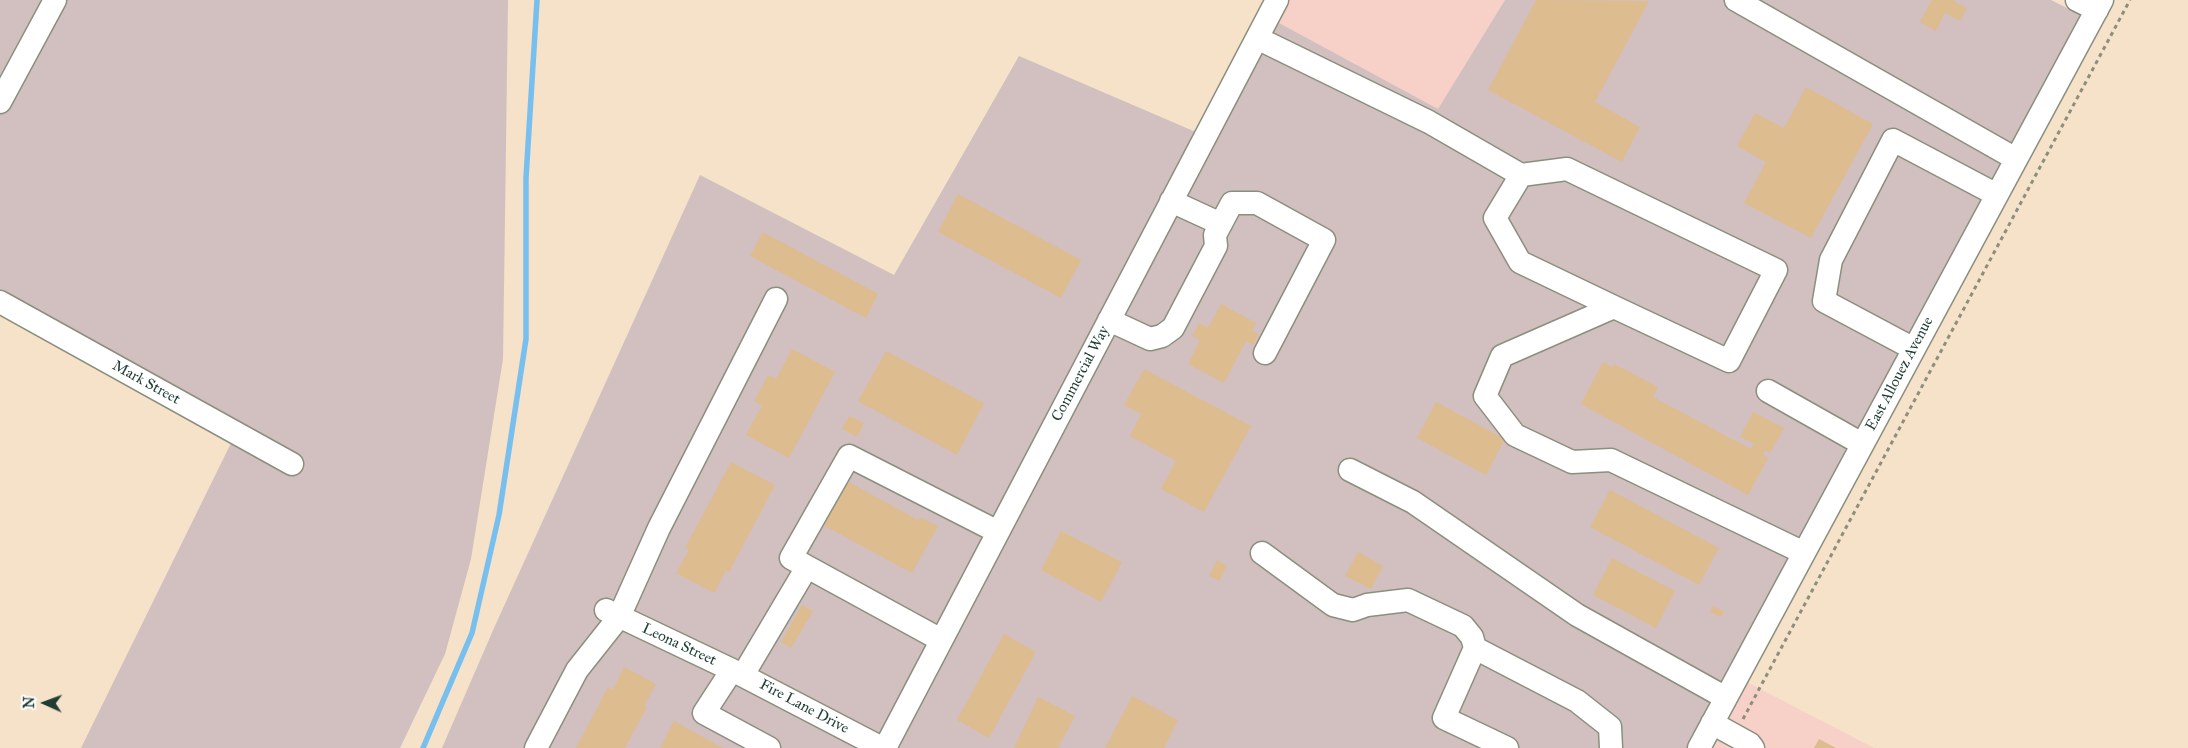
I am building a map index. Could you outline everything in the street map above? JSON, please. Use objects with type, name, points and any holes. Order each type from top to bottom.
[{"type":"street","points":[[0,102],[55,0]]},
{"type":"street","name":"Commercial Way","points":[[883,748],[1277,0]]},
{"type":"street","points":[[1736,0],[2016,159]]},
{"type":"street","points":[[2077,0],[2099,5]]},
{"type":"street","name":"East Allouez Avenue","points":[[1699,748],[2099,5]]},
{"type":"street","points":[[1257,38],[1429,122],[1521,175],[1567,169],[1776,270],[1729,361],[1520,262],[1495,218],[1521,175]]},
{"type":"street","points":[[1914,349],[1824,301],[1831,260],[1893,140],[1997,195]]},
{"type":"street","points":[[1171,202],[1221,224]]},
{"type":"street","points":[[1109,320],[1150,339],[1162,336],[1172,328],[1216,246],[1215,236],[1232,203],[1257,203],[1324,240],[1265,353]]},
{"type":"street","points":[[536,748],[577,670],[612,613],[659,528],[776,299]]},
{"type":"street","name":"Mark Street","points":[[0,302],[292,464]]},
{"type":"street","points":[[1614,307],[1502,356],[1485,396],[1515,435],[1572,462],[1611,460],[1804,553]]},
{"type":"street","points":[[1768,391],[1862,444]]},
{"type":"street","points":[[941,640],[791,558],[849,456],[998,532]]},
{"type":"street","points":[[1350,470],[1413,502],[1577,615],[1726,698]]},
{"type":"street","points":[[1262,553],[1333,605],[1353,610],[1367,605],[1408,600],[1464,626],[1472,637],[1475,648],[1444,718],[1507,748]]},
{"type":"street","points":[[769,748],[704,713],[743,675],[807,567]]},
{"type":"street","name":"Leona Street","points":[[612,613],[743,675]]},
{"type":"street","points":[[1475,648],[1577,700],[1610,727],[1611,748]]},
{"type":"street","name":"Fire Lane Drive","points":[[743,675],[883,748]]},
{"type":"street","points":[[1712,723],[1753,748]]},
{"type":"path","points":[[1734,735],[2130,0]]},
{"type":"shaded area","points":[[0,0],[508,0],[503,359],[471,559],[445,654],[400,748],[81,748],[236,433],[0,302]]},
{"type":"shaded area","points":[[1277,0],[1505,0],[1438,110],[1268,17]]},
{"type":"shaded area","points":[[1505,0],[2051,0],[2091,20],[1699,748],[442,748],[494,628],[700,175],[894,275],[1019,56],[1205,136],[1268,17],[1438,109]]},
{"type":"shaded area","points":[[1737,677],[1874,748],[1699,748]]},
{"type":"building","points":[[1536,0],[1649,1],[1595,102],[1640,127],[1622,162],[1488,90]]},
{"type":"building","points":[[1932,0],[1952,0],[1967,8],[1960,21],[1945,13],[1936,31],[1920,22]]},
{"type":"building","points":[[1806,87],[1873,124],[1811,238],[1744,203],[1766,162],[1737,146],[1755,113],[1784,128]]},
{"type":"building","points":[[958,194],[1081,260],[1061,298],[938,232]]},
{"type":"building","points":[[763,232],[878,294],[866,318],[750,256]]},
{"type":"building","points":[[1221,304],[1256,323],[1252,331],[1259,335],[1253,345],[1246,341],[1224,383],[1188,364],[1200,340],[1192,336],[1199,323],[1208,328]]},
{"type":"building","points":[[792,349],[835,372],[789,458],[746,435],[762,405],[754,401],[768,375],[776,379]]},
{"type":"building","points":[[886,351],[984,403],[957,455],[858,401]]},
{"type":"building","points":[[1603,362],[1612,367],[1614,364],[1658,387],[1653,397],[1751,449],[1754,444],[1740,437],[1753,412],[1784,428],[1770,453],[1765,450],[1763,455],[1768,458],[1748,495],[1581,404]]},
{"type":"building","points":[[1144,369],[1251,426],[1204,512],[1161,489],[1176,461],[1130,436],[1141,414],[1124,405]]},
{"type":"building","points":[[1436,402],[1505,439],[1486,475],[1417,438]]},
{"type":"building","points":[[849,416],[864,423],[857,437],[842,429]]},
{"type":"building","points":[[731,462],[775,485],[729,572],[726,570],[714,593],[676,573],[689,550],[685,548]]},
{"type":"building","points":[[847,481],[918,520],[919,517],[938,526],[912,573],[823,525]]},
{"type":"building","points":[[1610,490],[1719,548],[1699,585],[1590,527]]},
{"type":"building","points":[[1061,531],[1122,562],[1101,602],[1041,570]]},
{"type":"building","points":[[1358,552],[1383,566],[1371,589],[1345,576]]},
{"type":"building","points":[[1612,558],[1675,591],[1656,628],[1593,595]]},
{"type":"building","points":[[1217,560],[1227,566],[1219,581],[1209,576]]},
{"type":"building","points":[[802,605],[813,611],[791,648],[781,642]]},
{"type":"building","points":[[1713,606],[1724,611],[1721,617],[1710,612]]},
{"type":"building","points":[[1004,634],[1036,652],[989,738],[957,720]]},
{"type":"building","points":[[624,667],[656,684],[644,706],[647,707],[625,748],[576,748],[608,687],[613,690]]},
{"type":"building","points":[[1132,696],[1178,720],[1164,748],[1105,748]]},
{"type":"building","points":[[1038,697],[1075,716],[1058,748],[1014,748]]},
{"type":"building","points":[[674,721],[723,748],[660,748]]},
{"type":"building","points":[[1819,739],[1836,748],[1814,748]]},
{"type":"waterway","points":[[423,748],[472,633],[499,515],[526,339],[526,178],[537,0]]}]
